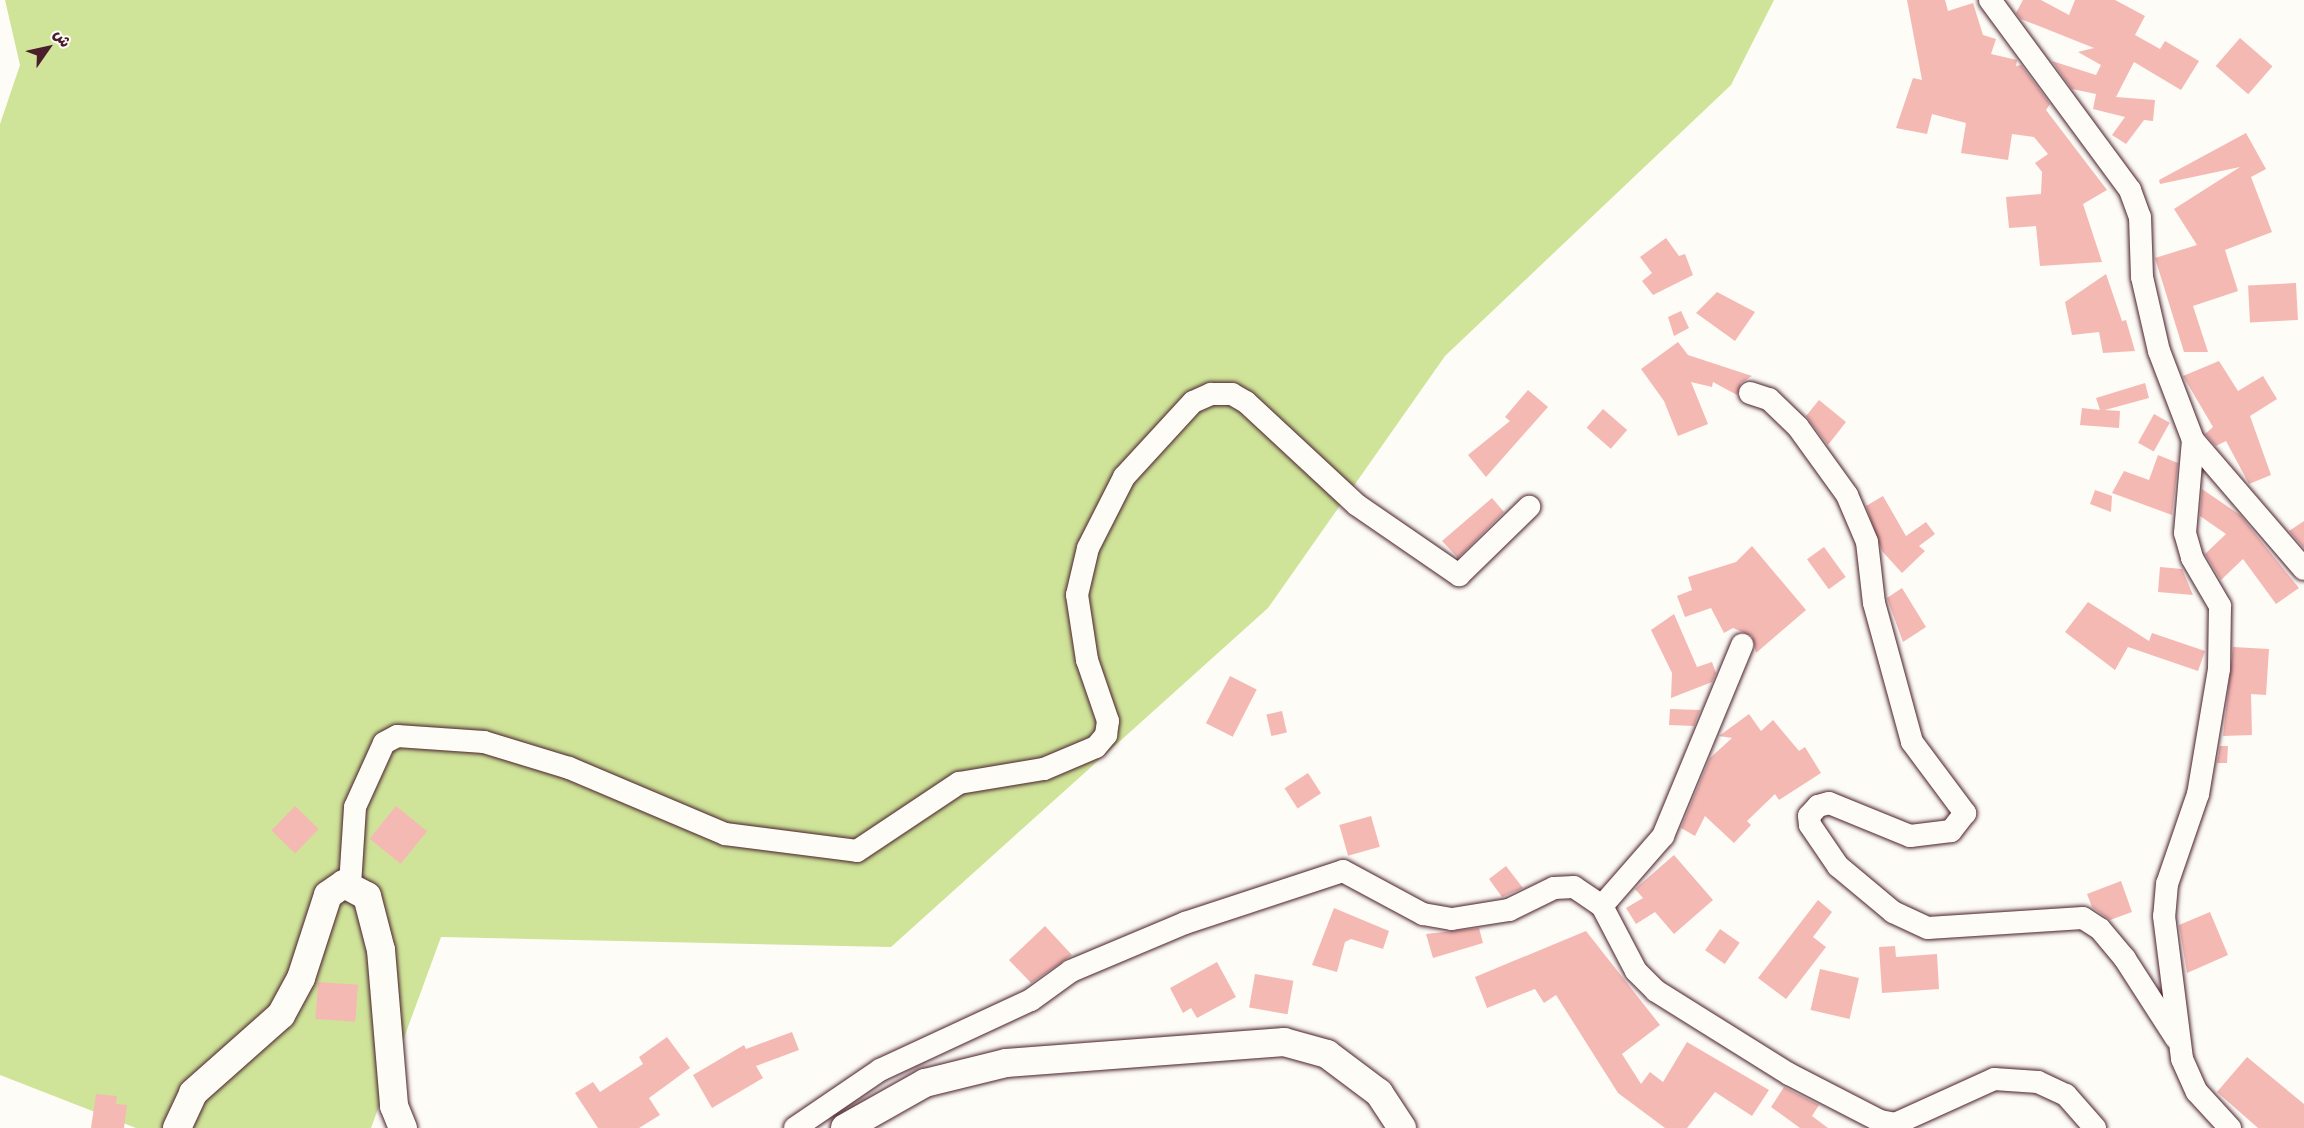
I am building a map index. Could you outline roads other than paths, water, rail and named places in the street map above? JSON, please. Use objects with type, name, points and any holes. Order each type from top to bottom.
[{"type":"street","points":[[1990,0],[2130,190],[2140,217],[2142,278],[2158,351],[2193,440],[2304,569]]},
{"type":"street","points":[[1750,393],[1768,399],[1798,427],[1847,495],[1867,542],[1874,603],[1912,742],[1965,813],[1951,831],[1910,836],[1829,803],[1818,806],[1809,816],[1810,825],[1838,866],[1893,912],[1928,928],[2083,918],[2100,929],[2125,959],[2176,1038],[2197,1092],[2230,1128]]},
{"type":"street","points":[[350,885],[355,807],[384,743],[397,735],[423,734],[506,749],[569,768],[725,834],[857,851],[959,783],[1044,769],[1080,756],[1107,735],[1108,721],[1087,660],[1077,595],[1088,548],[1124,477],[1193,402],[1211,394],[1232,394],[1246,402],[1357,505],[1459,575],[1529,507]]},
{"type":"street","points":[[2176,1038],[2164,916],[2167,884],[2199,794],[2219,669],[2220,606],[2186,543],[2193,440]]},
{"type":"street","points":[[1602,906],[1663,836],[1742,645]]},
{"type":"street","points":[[795,1128],[880,1070],[1031,1000],[1071,971],[1316,876],[1343,871],[1423,914],[1452,920],[1509,910],[1554,888],[1574,887],[1602,906],[1636,971],[1656,990],[1789,1074],[1880,1121],[1896,1124],[1994,1079],[2038,1082],[2056,1091],[2095,1128]]},
{"type":"street","points":[[177,1128],[193,1094],[281,1015],[301,978],[328,895],[350,885]]},
{"type":"street","points":[[350,885],[367,896],[381,950],[394,1106],[403,1128]]},
{"type":"street","points":[[845,1128],[925,1083],[1006,1063],[1284,1042],[1327,1054],[1379,1093],[1402,1128]]}]
